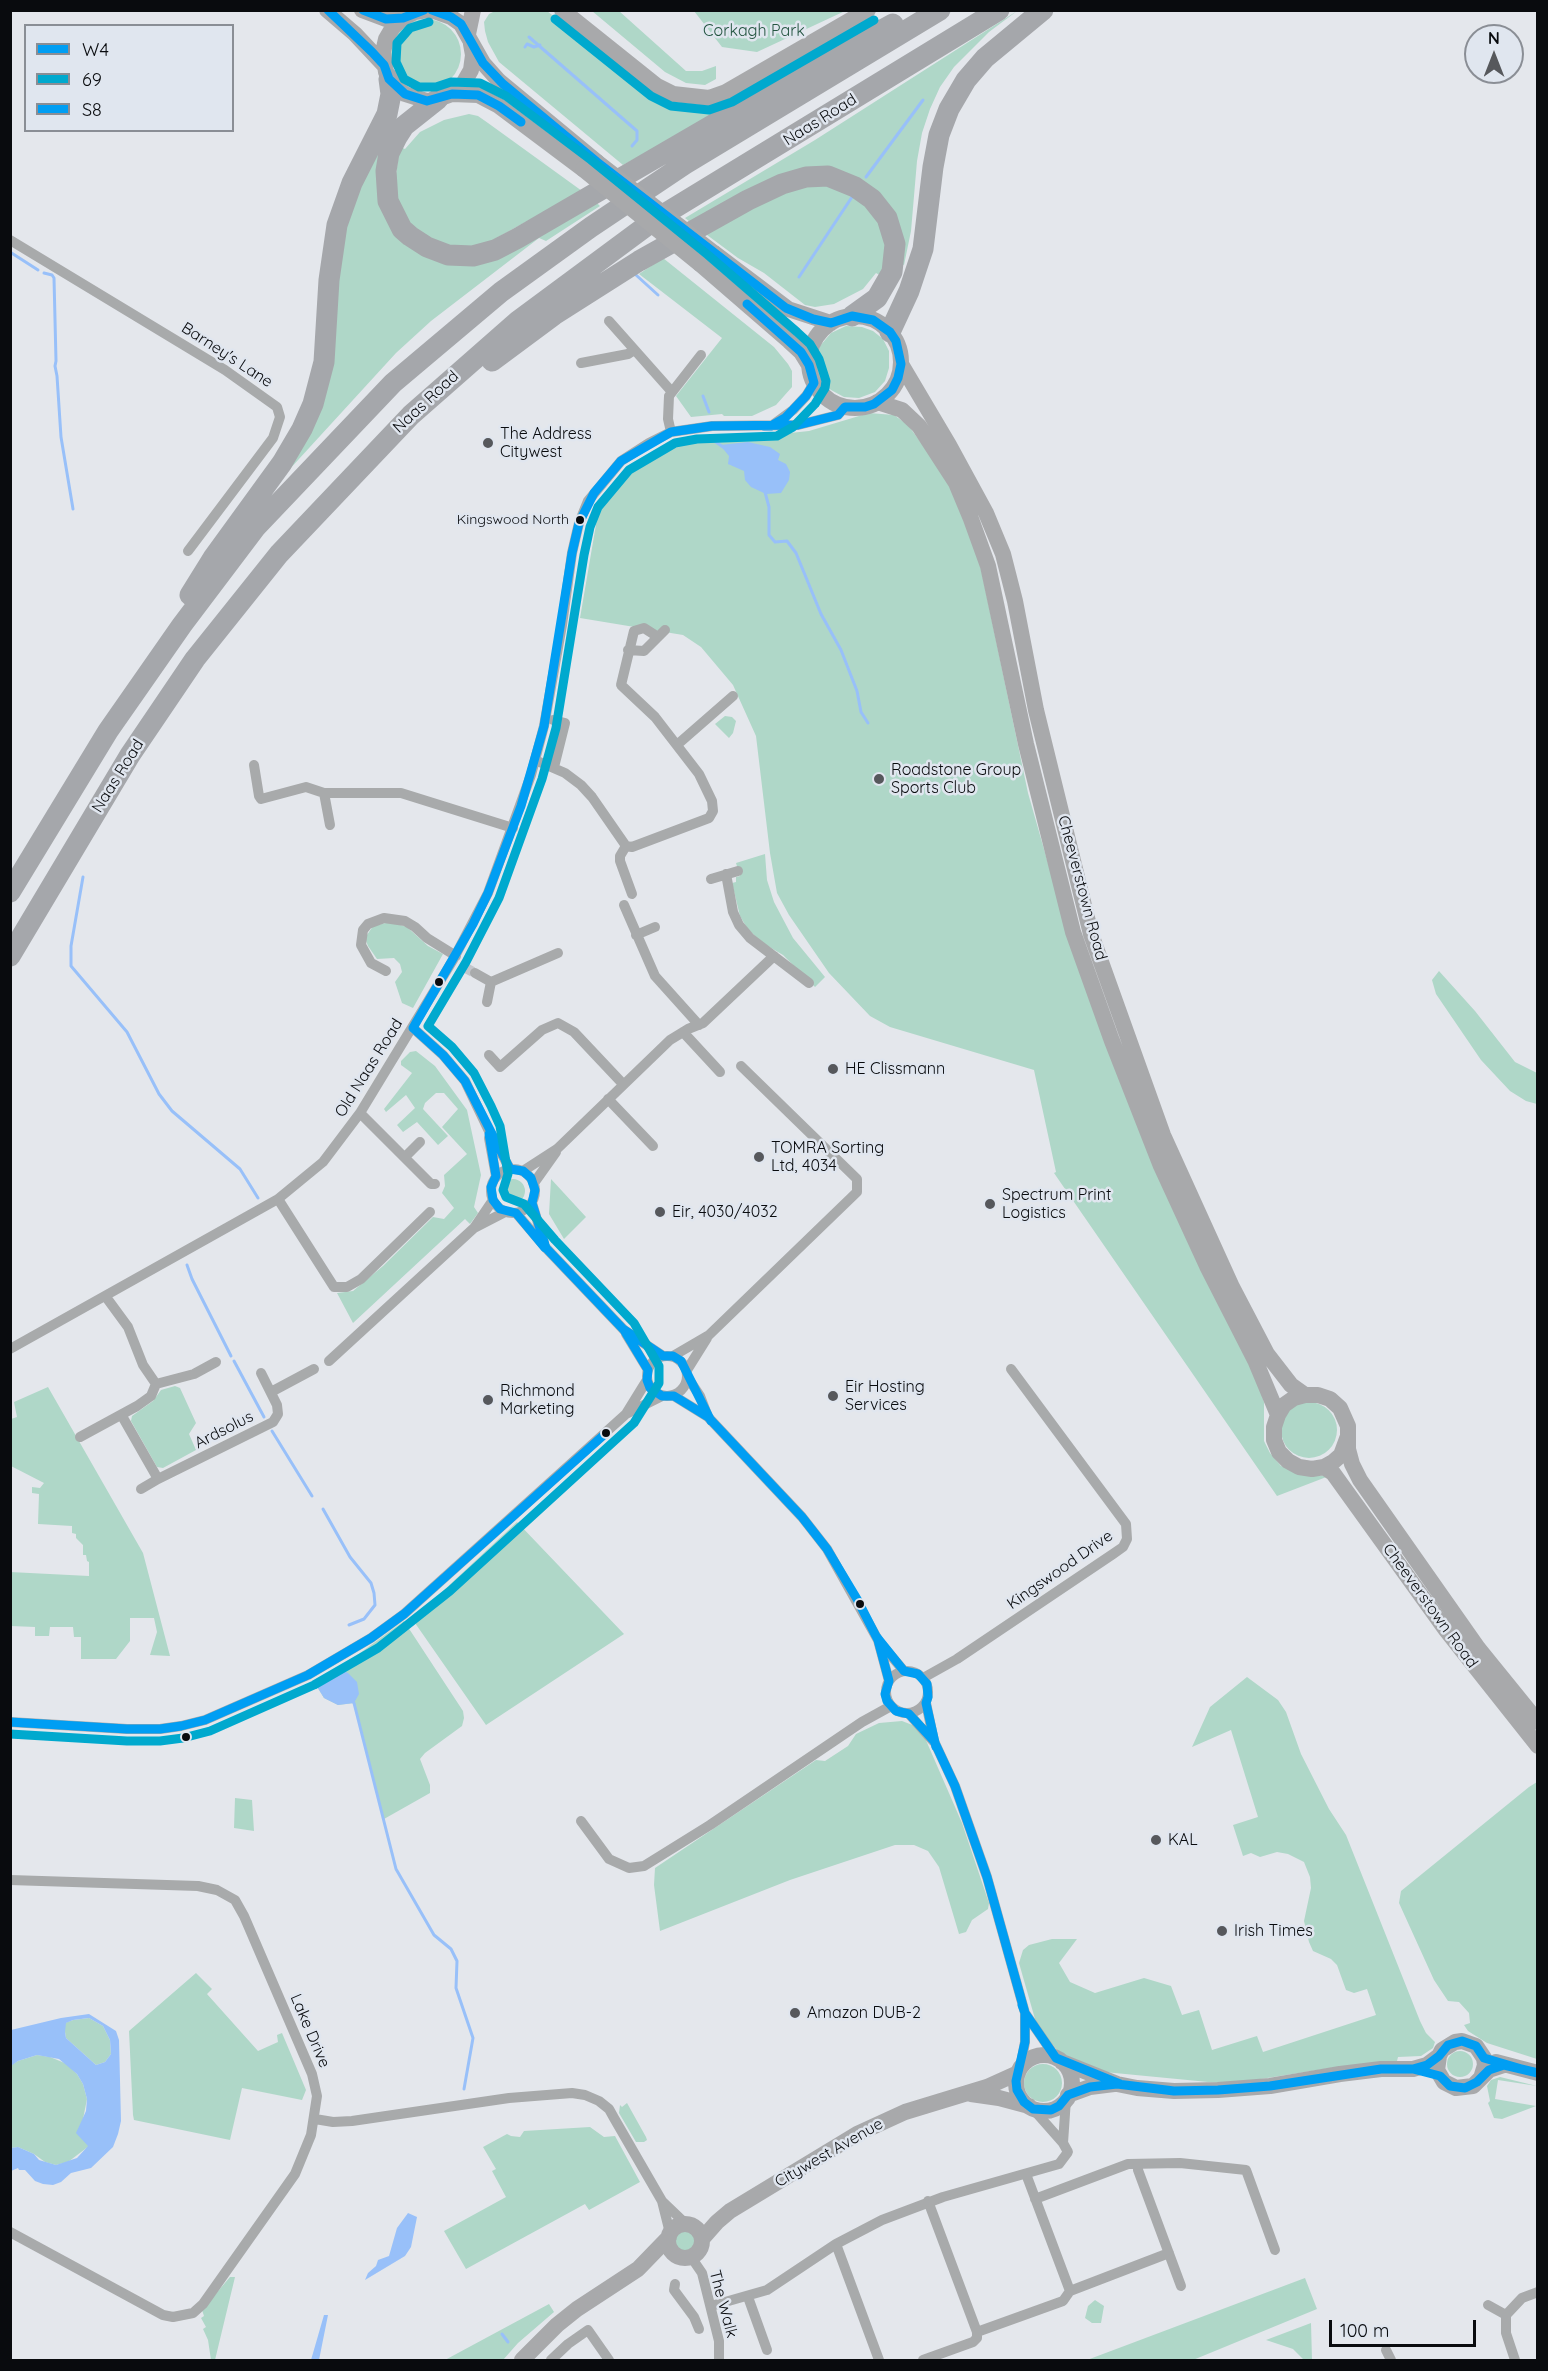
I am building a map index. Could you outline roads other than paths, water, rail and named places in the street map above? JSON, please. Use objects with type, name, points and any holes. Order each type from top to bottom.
[{"type":"highway","points":[[445,96],[404,126],[393,145],[386,171],[388,201],[402,229],[410,236],[427,247],[448,255],[473,256],[495,250],[518,238],[788,81],[918,10]]},
{"type":"highway","name":"Naas Road","points":[[10,892],[108,731],[182,625],[256,527],[393,383],[501,292],[591,227],[684,164],[940,10]]},
{"type":"highway","name":"Naas Road","points":[[10,956],[130,754],[218,629],[279,554],[411,415],[518,321],[653,221],[999,10]]},
{"type":"highway","points":[[890,332],[909,291],[923,249],[933,167],[939,135],[949,109],[966,80],[985,58],[1043,10]]},
{"type":"highway","points":[[108,731],[213,558],[282,464],[313,404],[324,362],[329,280],[337,225],[360,167],[387,114],[391,94],[387,72]]},
{"type":"highway","points":[[343,485],[459,386],[554,315],[676,240],[748,200],[783,184],[806,177],[828,176],[843,181],[872,199],[887,218],[895,244],[892,272],[877,298],[852,316]]},
{"type":"main road","points":[[327,10],[355,34],[405,94],[427,100],[445,96],[478,95],[499,106],[590,166],[714,253],[788,309],[831,323]]},
{"type":"main road","points":[[362,10],[386,19],[403,18]]},
{"type":"main road","points":[[387,72],[383,52],[386,39],[393,27],[403,18],[415,12],[429,10],[452,17],[469,37],[483,63],[500,81],[590,166],[801,352],[809,366],[814,383],[827,398],[845,407],[865,407],[877,402],[892,390],[898,378],[901,364],[900,352],[890,332],[873,320],[852,316],[831,323],[821,331],[814,341],[809,366]]},
{"type":"main road","points":[[445,96],[463,84],[471,70],[473,55],[469,37],[472,10]]},
{"type":"main road","points":[[562,10],[657,86],[673,94],[700,98],[709,98],[726,92],[868,10]]},
{"type":"main road","name":"Cheeverstown Road","points":[[901,364],[960,464],[986,513],[1002,554],[1015,601],[1036,710],[1091,934],[1163,1135],[1232,1287],[1267,1354],[1291,1385],[1305,1395],[1318,1395],[1330,1399],[1340,1408],[1348,1426],[1350,1456],[1360,1480],[1478,1648],[1538,1722]]},
{"type":"main road","name":"Cheeverstown Road","points":[[877,402],[902,410],[919,426],[956,483],[971,519],[988,566],[1026,744],[1073,933],[1161,1166],[1207,1266],[1255,1360],[1278,1415],[1274,1427],[1274,1440],[1279,1452],[1299,1467],[1312,1469],[1324,1467],[1334,1473],[1446,1630],[1538,1746]]},
{"type":"main road","points":[[1278,1415],[1284,1405],[1294,1398],[1305,1395]]},
{"type":"main road","points":[[1324,1467],[1341,1455],[1348,1436]]},
{"type":"main road","points":[[1118,2084],[1090,2087],[1067,2097],[1051,2110],[1031,2108],[1020,2098],[1017,2090],[1019,2071],[1029,2060],[1037,2056],[1047,2055],[1118,2084],[1137,2088],[1174,2091],[1218,2090],[1270,2086],[1360,2071],[1413,2069],[1427,2065],[1448,2044],[1462,2041],[1476,2046],[1484,2058],[1485,2065],[1481,2078]]},
{"type":"main road","points":[[1438,2056],[1437,2070],[1440,2076],[1450,2086],[1456,2088],[1473,2086],[1489,2070],[1504,2065]]},
{"type":"main road","points":[[1484,2058],[1538,2073]]},
{"type":"main road","points":[[1059,2060],[1069,2071],[1072,2081],[1067,2097]]},
{"type":"main road","points":[[1413,2069],[1440,2076]]},
{"type":"main road","name":"Citywest Avenue","points":[[522,2361],[557,2325],[577,2309],[638,2269],[684,2232],[730,2211],[857,2134],[905,2112],[966,2094],[1019,2071]]},
{"type":"main road","name":"Citywest Avenue","points":[[966,2094],[999,2098],[1031,2108]]},
{"type":"main road","points":[[684,2232],[700,2250],[687,2257],[671,2250],[684,2232]]},
{"type":"main road","name":"Citywest Avenue","points":[[638,2269],[687,2257]]},
{"type":"street","name":"Barney's Lane","points":[[10,240],[225,370],[277,407],[280,417],[273,438],[188,551]]},
{"type":"street","points":[[609,321],[672,392]]},
{"type":"street","points":[[581,363],[628,354],[634,350]]},
{"type":"street","points":[[671,432],[668,407],[672,392],[701,355]]},
{"type":"street","points":[[771,426],[785,418],[806,396],[814,383]]},
{"type":"street","name":"Old Naas Road","points":[[10,1349],[278,1199],[323,1162],[360,1113],[454,958],[488,893],[513,828],[544,726],[572,553],[579,523],[588,501],[621,461],[671,432],[704,426],[798,425],[838,415],[845,407]]},
{"type":"street","points":[[535,760],[554,767],[573,779],[592,797],[626,846],[632,847],[705,821],[711,815],[712,801],[699,774],[655,717],[621,685],[628,650],[634,631],[638,628],[661,634],[644,651],[628,650]]},
{"type":"street","points":[[678,744],[733,696]]},
{"type":"street","points":[[553,720],[565,723],[554,767]]},
{"type":"street","points":[[254,765],[258,796],[261,799],[306,787],[324,793],[401,793],[513,828]]},
{"type":"street","points":[[324,793],[330,825]]},
{"type":"street","points":[[626,846],[620,856],[620,861],[632,894]]},
{"type":"street","points":[[711,879],[738,871]]},
{"type":"street","points":[[726,874],[733,912],[739,925],[750,938],[809,983]]},
{"type":"street","points":[[624,905],[655,976],[699,1025]]},
{"type":"street","points":[[386,971],[371,963],[361,945],[363,930],[368,924],[384,918],[405,921],[415,927],[464,967]]},
{"type":"street","points":[[636,935],[655,927]]},
{"type":"street","points":[[491,982],[558,953]]},
{"type":"street","points":[[474,1228],[511,1212],[528,1208],[535,1197],[534,1183],[557,1149],[670,1040],[699,1025],[743,988],[774,956]]},
{"type":"street","points":[[475,973],[491,982]]},
{"type":"street","points":[[487,1002],[491,982]]},
{"type":"street","points":[[489,1055],[500,1067],[542,1030],[558,1023],[574,1032],[623,1084]]},
{"type":"street","points":[[413,1028],[443,1055],[465,1081],[488,1130],[510,1169]]},
{"type":"street","points":[[683,1032],[720,1072]]},
{"type":"street","points":[[626,1414],[653,1361],[709,1335],[857,1192],[857,1179],[741,1066]]},
{"type":"street","points":[[608,1099],[653,1146]]},
{"type":"street","points":[[360,1113],[431,1184],[435,1184]]},
{"type":"street","points":[[329,1361],[474,1228],[493,1200],[491,1188],[496,1176],[488,1130]]},
{"type":"street","points":[[405,1158],[420,1142]]},
{"type":"street","points":[[523,1171],[557,1149]]},
{"type":"street","points":[[496,1176],[510,1169],[523,1171],[534,1183]]},
{"type":"street","points":[[278,1199],[334,1287],[347,1287],[361,1279],[430,1212]]},
{"type":"street","points":[[493,1200],[511,1212],[624,1330],[668,1356],[681,1361],[700,1396],[708,1417]]},
{"type":"street","points":[[532,1203],[546,1248]]},
{"type":"street","points":[[106,1297],[128,1327],[143,1365],[156,1384]]},
{"type":"street","points":[[624,1330],[654,1392],[662,1396],[675,1396],[708,1417],[802,1516],[827,1549],[878,1640],[904,1671]]},
{"type":"street","points":[[675,1396],[683,1390],[688,1374],[709,1335]]},
{"type":"street","points":[[156,1384],[194,1374],[216,1362]]},
{"type":"street","points":[[271,1392],[314,1369]]},
{"type":"street","name":"Kingswood Drive","points":[[923,1678],[957,1659],[1124,1547],[1128,1539],[1126,1524],[1011,1369]]},
{"type":"street","name":"Ardsolus","points":[[141,1489],[273,1422],[278,1414],[277,1405],[261,1373]]},
{"type":"street","points":[[80,1437],[122,1416],[151,1396],[156,1384]]},
{"type":"street","points":[[10,1722],[127,1729],[160,1729],[181,1726],[204,1720],[308,1675],[371,1638],[408,1611],[626,1414],[662,1396]]},
{"type":"street","points":[[122,1416],[158,1479]]},
{"type":"street","points":[[878,1640],[889,1681]]},
{"type":"street","points":[[934,1741],[909,1714],[896,1711],[891,1706],[885,1694],[893,1676],[904,1671],[911,1671],[923,1678],[929,1690],[926,1703],[934,1741],[955,1786],[973,1834],[995,1903],[1025,2013],[1025,2042],[1019,2071]]},
{"type":"street","points":[[909,1714],[921,1709],[926,1703]]},
{"type":"street","points":[[581,1821],[609,1859],[629,1868],[644,1866],[719,1819],[862,1722],[891,1706]]},
{"type":"street","name":"Lake Drive","points":[[10,1880],[198,1886],[217,1890],[235,1900],[312,2074],[317,2096],[315,2119],[304,2155],[295,2174],[203,2304],[193,2313],[173,2317],[163,2315],[10,2232]]},
{"type":"street","points":[[1025,2013],[1059,2060]]},
{"type":"street","points":[[315,2119],[333,2122],[352,2121],[509,2098],[572,2093],[585,2095],[599,2101],[609,2109],[662,2201],[684,2232]]},
{"type":"street","points":[[1064,2143],[1067,2097]]},
{"type":"street","points":[[694,2317],[767,2290],[836,2244],[882,2220],[928,2201],[1059,2163],[1068,2152],[1064,2143],[1031,2108]]},
{"type":"street","points":[[1035,2199],[1128,2164],[1180,2163],[1246,2170],[1275,2250]]},
{"type":"street","points":[[1138,2164],[1138,2170],[1182,2286]]},
{"type":"street","points":[[1026,2174],[1070,2291]]},
{"type":"street","points":[[662,2201],[684,2232]]},
{"type":"street","points":[[923,2361],[973,2342],[977,2338],[977,2332],[928,2201]]},
{"type":"street","points":[[836,2244],[879,2361]]},
{"type":"street","points":[[977,2332],[1064,2301],[1070,2291],[1169,2253]]},
{"type":"street","name":"The Walk","points":[[687,2257],[702,2273],[719,2341],[719,2361]]},
{"type":"street","points":[[675,2284],[674,2289],[694,2317],[699,2329]]},
{"type":"street","points":[[1515,2361],[1506,2333],[1506,2315],[1522,2298],[1538,2292]]},
{"type":"street","points":[[748,2296],[767,2349]]},
{"type":"street","points":[[1488,2305],[1506,2315]]},
{"type":"street","points":[[550,2361],[588,2330],[609,2361]]},
{"type":"water","points":[[748,442],[770,447],[780,454],[778,460],[786,464],[790,472],[789,480],[781,493],[766,494],[751,487],[745,480],[744,471],[728,464],[729,456],[720,445]]},
{"type":"water","points":[[339,1669],[348,1673],[357,1682],[359,1694],[354,1703],[338,1705],[324,1698],[316,1685]]},
{"type":"water","points":[[89,2014],[116,2031],[119,2040],[121,2121],[113,2147],[91,2168],[71,2173],[61,2182],[53,2185],[35,2181],[25,2170],[18,2168],[11,2171],[11,2148],[18,2147],[34,2154],[39,2160],[56,2165],[77,2158],[88,2146],[76,2133],[86,2111],[87,2099],[83,2084],[77,2074],[59,2059],[37,2055],[18,2061],[11,2066],[11,2030]],"holes":[[[89,2018],[103,2026],[110,2040],[111,2054],[105,2062],[96,2065],[66,2038],[66,2023]]]},
{"type":"water","points":[[408,2213],[417,2217],[411,2247],[405,2256],[365,2280],[378,2260],[389,2256],[397,2228]]},
{"type":"water","points":[[324,2315],[328,2315],[319,2360],[311,2360]]},
{"type":"waterway","points":[[529,37],[637,131],[637,140],[632,146]]},
{"type":"waterway","points":[[525,47],[527,44],[534,47],[540,45]]},
{"type":"waterway","points":[[866,177],[923,100]]},
{"type":"waterway","points":[[799,277],[852,197]]},
{"type":"waterway","points":[[10,252],[38,270]]},
{"type":"waterway","points":[[44,273],[54,278],[55,366],[61,437],[73,509]]},
{"type":"waterway","points":[[636,275],[658,295]]},
{"type":"waterway","points":[[703,396],[709,412]]},
{"type":"waterway","points":[[713,440],[723,447]]},
{"type":"waterway","points":[[765,492],[769,507],[769,535],[775,542],[787,541],[796,553],[821,614],[841,650],[857,691],[861,712],[868,723]]},
{"type":"waterway","points":[[83,877],[71,946],[71,966],[127,1032],[159,1094],[172,1111],[240,1169],[258,1198]]},
{"type":"waterway","points":[[187,1265],[231,1356]]},
{"type":"waterway","points":[[234,1361],[264,1417]]},
{"type":"waterway","points":[[272,1431],[312,1496]]},
{"type":"waterway","points":[[323,1509],[350,1557],[371,1583],[374,1593],[375,1605],[364,1619],[349,1625]]},
{"type":"waterway","points":[[351,1700],[354,1703],[396,1869],[434,1935],[451,1949],[457,1961],[456,1988],[473,2038],[464,2089]]},
{"type":"waterway","points":[[502,2334],[508,2342]]},
{"type":"tunnel","points":[[464,967],[475,973]]},
{"type":"place","name":"The Address Citywest","points":[[488,443]]},
{"type":"place","name":"Kingswood North","points":[[580,520]]},
{"type":"place","name":"Roadstone Group Sports Club","points":[[879,779]]},
{"type":"place","name":"HE Clissmann","points":[[833,1069]]},
{"type":"place","name":"TOMRA Sorting Ltd, 4034","points":[[759,1157]]},
{"type":"place","name":"Spectrum Print Logistics","points":[[990,1204]]},
{"type":"place","name":"Eir, 4030/4032","points":[[660,1212]]},
{"type":"place","name":"Eir Hosting Services","points":[[833,1396]]},
{"type":"place","name":"Richmond Marketing","points":[[488,1400]]},
{"type":"place","name":"KAL","points":[[1156,1840]]},
{"type":"place","name":"Irish Times","points":[[1222,1931]]},
{"type":"place","name":"Amazon DUB-2","points":[[795,2013]]},
{"type":"park label","name":"Corkagh Park","points":[[754,31]]}]
